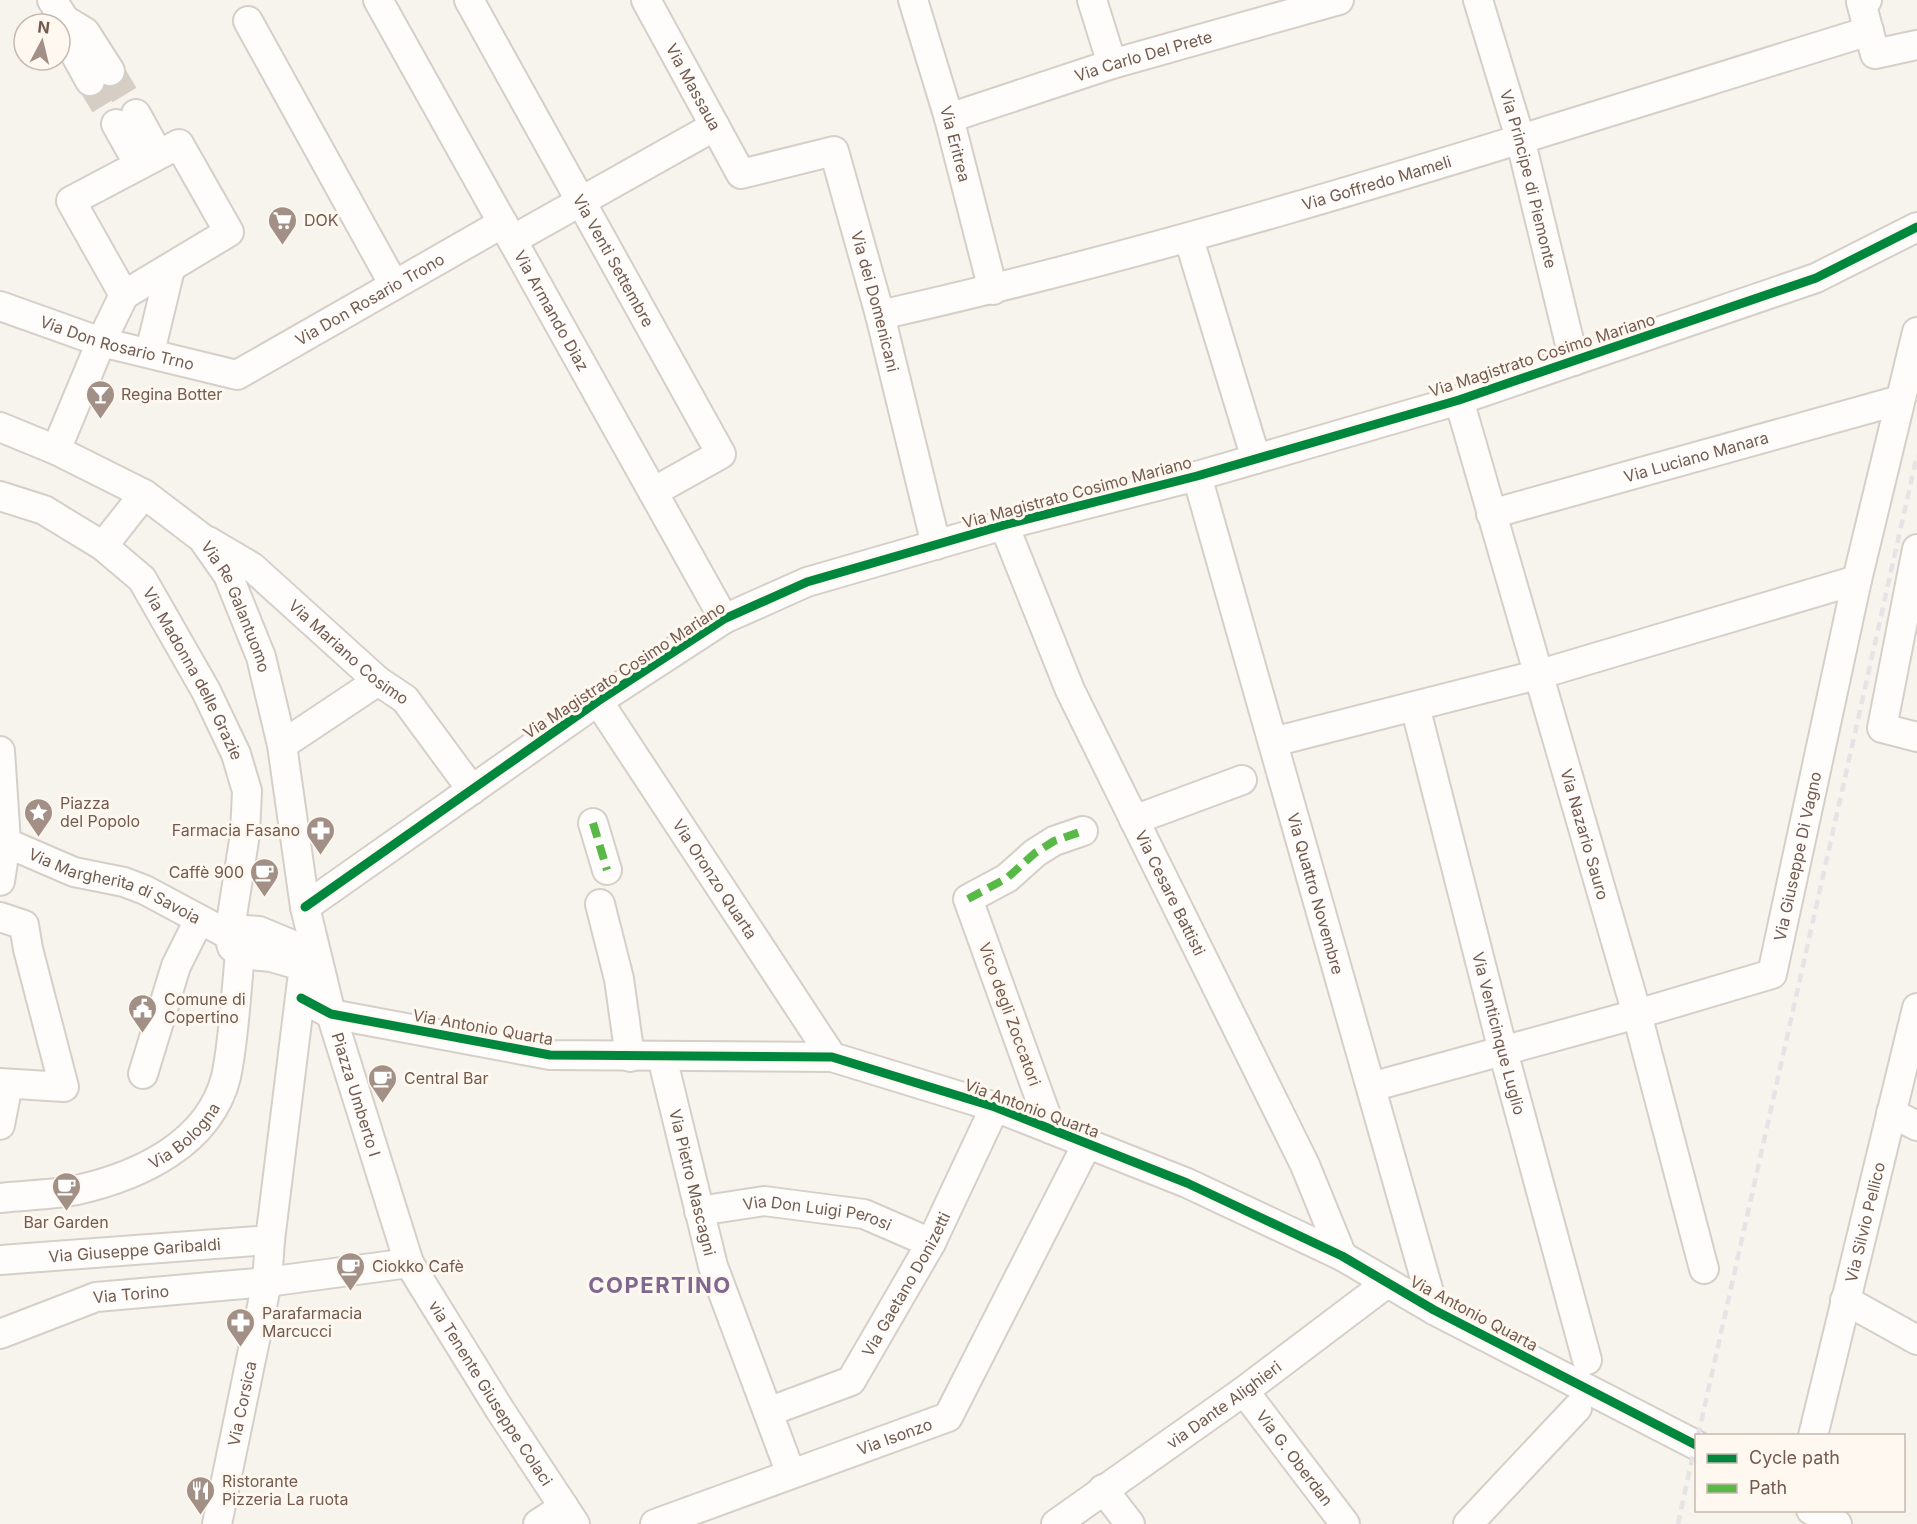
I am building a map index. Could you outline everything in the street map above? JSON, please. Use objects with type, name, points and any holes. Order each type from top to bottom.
[{"type":"street","name":"Via Venti Settembre","points":[[469,0],[721,454],[653,492]]},
{"type":"street","name":"Via Massaua","points":[[647,0],[741,174]]},
{"type":"street","name":"Via Eritrea","points":[[913,0],[949,118],[993,290]]},
{"type":"street","points":[[1092,0],[1112,64]]},
{"type":"street","name":"Via Carlo Del Prete","points":[[949,118],[1112,64],[1339,0]]},
{"type":"street","name":"Via Principe di Piemonte","points":[[1478,0],[1520,138],[1574,361]]},
{"type":"street","points":[[1867,0],[1861,2],[1875,54],[1917,45]]},
{"type":"street","name":"Via Armando Diaz","points":[[387,3],[507,231],[724,619]]},
{"type":"street","points":[[59,10],[69,44],[100,76]]},
{"type":"street","points":[[248,21],[394,285]]},
{"type":"street","name":"Via Goffredo Mameli","points":[[880,315],[993,290],[1189,239],[1869,31]]},
{"type":"street","points":[[126,119],[148,160]]},
{"type":"street","name":"Via Don Rosario Trono","points":[[237,375],[394,285],[507,231],[581,201],[715,126]]},
{"type":"street","points":[[56,450],[101,342],[124,295],[229,232],[179,144],[71,201],[124,295]]},
{"type":"street","name":"Via dei Domenicani","points":[[741,174],[834,151],[880,315],[936,545]]},
{"type":"street","name":"Via Magistrato Cosimo Mariano","points":[[304,907],[598,701],[724,619],[807,582],[1004,525],[1197,476],[1459,400],[1816,278],[1917,227]]},
{"type":"street","points":[[1189,239],[1256,459]]},
{"type":"street","points":[[150,352],[170,269]]},
{"type":"street","name":"Via Don Rosario Trno","points":[[0,306],[101,342],[150,352],[237,375]]},
{"type":"street","name":"Via Giuseppe Di Vagno","points":[[1371,1087],[1637,1014],[1772,974],[1857,580],[1917,332]]},
{"type":"street","name":"Via Nazario Sauro","points":[[1459,400],[1637,1014],[1704,1269]]},
{"type":"street","name":"Via Luciano Manara","points":[[1491,514],[1900,400]]},
{"type":"street","name":"Via Re Galantuomo","points":[[0,427],[56,450],[144,494],[201,538],[228,575],[261,657],[282,745],[304,907]]},
{"type":"street","name":"Via Quattro Novembre","points":[[1197,476],[1434,1310]]},
{"type":"street","points":[[103,546],[144,494]]},
{"type":"street","name":"Via Madonna delle Grazie","points":[[0,496],[44,510],[103,546],[142,579],[206,691],[236,754],[247,791],[235,944]]},
{"type":"street","name":"Via Cesare Battisti","points":[[1004,525],[1070,690],[1305,1165],[1342,1256]]},
{"type":"street","name":"Via Mariano Cosimo","points":[[201,538],[252,567],[378,681],[405,699],[472,790]]},
{"type":"street","points":[[1917,549],[1882,728],[1917,737]]},
{"type":"street","points":[[1273,742],[1537,675],[1857,580]]},
{"type":"street","points":[[248,620],[270,601],[290,601]]},
{"type":"street","points":[[282,745],[378,681]]},
{"type":"street","name":"Via Oronzo Quarta","points":[[598,701],[832,1057]]},
{"type":"street","name":"Via Venticinque Luglio","points":[[1415,706],[1503,1051],[1587,1360]]},
{"type":"street","points":[[0,751],[3,841],[0,881]]},
{"type":"street","points":[[1134,820],[1242,780]]},
{"type":"street","points":[[593,823],[607,870]]},
{"type":"street","name":"Vico degli Zoccatori","points":[[1051,1129],[968,899],[1007,878],[1035,853],[1054,842],[1083,831]]},
{"type":"street","name":"Via Margherita di Savoia","points":[[3,841],[74,872],[124,882],[145,891],[199,920],[235,944]]},
{"type":"street","points":[[600,904],[619,979],[630,1057]]},
{"type":"street","name":"Piazza Umberto I","points":[[267,1282],[270,1240],[308,958],[304,907]]},
{"type":"street","points":[[0,917],[24,925],[27,949],[64,1087],[4,1083],[0,1125]]},
{"type":"street","points":[[143,1074],[176,966],[199,920]]},
{"type":"street","points":[[235,944],[245,930],[259,931],[308,958]]},
{"type":"street","name":"Via Bologna","points":[[0,1198],[77,1190],[96,1184],[153,1165],[191,1137],[215,1104],[225,1077],[235,944]]},
{"type":"street","name":"Piazza Umberto I","points":[[308,958],[333,1022],[409,1263]]},
{"type":"street","name":"Via Antonio Quarta","points":[[301,998],[333,1022],[550,1055],[832,1057],[995,1107],[1187,1183],[1342,1256],[1434,1310],[1695,1444]]},
{"type":"street","name":"Via Silvio Pellico","points":[[1813,1434],[1917,1008]]},
{"type":"street","points":[[298,1026],[310,1022],[333,1022]]},
{"type":"street","name":"Via Pietro Mascagni","points":[[662,1057],[713,1266],[791,1474]]},
{"type":"street","name":"Via Gaetano Donizetti","points":[[768,1412],[851,1382],[932,1243],[995,1107]]},
{"type":"street","points":[[1891,1113],[1917,1126]]},
{"type":"street","name":"Via Isonzo","points":[[655,1524],[948,1417],[1087,1144]]},
{"type":"street","name":"Via Don Luigi Perosi","points":[[699,1211],[764,1201],[864,1214],[932,1243]]},
{"type":"street","name":"Via Giuseppe Garibaldi","points":[[0,1260],[94,1255],[270,1240]]},
{"type":"street","points":[[94,1255],[96,1297]]},
{"type":"street","points":[[267,1282],[409,1263]]},
{"type":"street","name":"via Tenente Giuseppe Colaci","points":[[409,1263],[500,1410],[570,1516]]},
{"type":"street","name":"Via Torino","points":[[0,1334],[96,1297],[267,1282]]},
{"type":"street","name":"Via Corsica","points":[[217,1524],[267,1282]]},
{"type":"street","name":"via Dante Alighieri","points":[[1056,1524],[1244,1391],[1387,1283]]},
{"type":"street","points":[[1845,1300],[1917,1340]]},
{"type":"street","name":"Via G. Oberdan","points":[[1244,1391],[1345,1524]]},
{"type":"street","points":[[1468,1524],[1577,1408]]},
{"type":"street","points":[[1103,1489],[1130,1524]]},
{"type":"street","points":[[1815,1512],[1837,1524]]},
{"type":"street","points":[[538,1524],[570,1516]]},
{"type":"tunnel","points":[[110,71],[136,114]]},
{"type":"tunnel","points":[[90,81],[116,124]]},
{"type":"railway","points":[[1698,1434],[1917,455]]},
{"type":"railway","points":[[1678,1524],[1695,1446]]},
{"type":"marked path","points":[[593,823],[607,870]]},
{"type":"marked path","points":[[968,899],[1007,878],[1035,853],[1054,841],[1083,831]]},
{"type":"cycle path","points":[[305,907],[598,701],[724,619],[807,582],[1004,525],[1197,476],[1459,400],[1816,278],[1917,227]]},
{"type":"cycle path","points":[[301,998],[331,1014],[550,1055],[832,1057],[995,1107],[1187,1183],[1342,1256],[1434,1310],[1695,1444]]},
{"type":"place","name":"DOK","points":[[283,246]]},
{"type":"place","name":"Regina Botter","points":[[100,420]]},
{"type":"place","name":"Piazza del Popolo","points":[[39,838]]},
{"type":"place","name":"Farmacia Fasano","points":[[321,856]]},
{"type":"place","name":"Caffè 900","points":[[265,898]]},
{"type":"place","name":"Comune di Copertino","points":[[143,1034]]},
{"type":"place","name":"Central Bar","points":[[383,1104]]},
{"type":"place","name":"Bar Garden","points":[[66,1212]]},
{"type":"place","name":"Ciokko Cafè","points":[[351,1292]]},
{"type":"place","name":"Parafarmacia Marcucci","points":[[241,1348]]},
{"type":"place","name":"Ristorante Pizzeria La ruota","points":[[201,1516]]},
{"type":"district","name":"COPERTINO","points":[[660,1285]]}]
